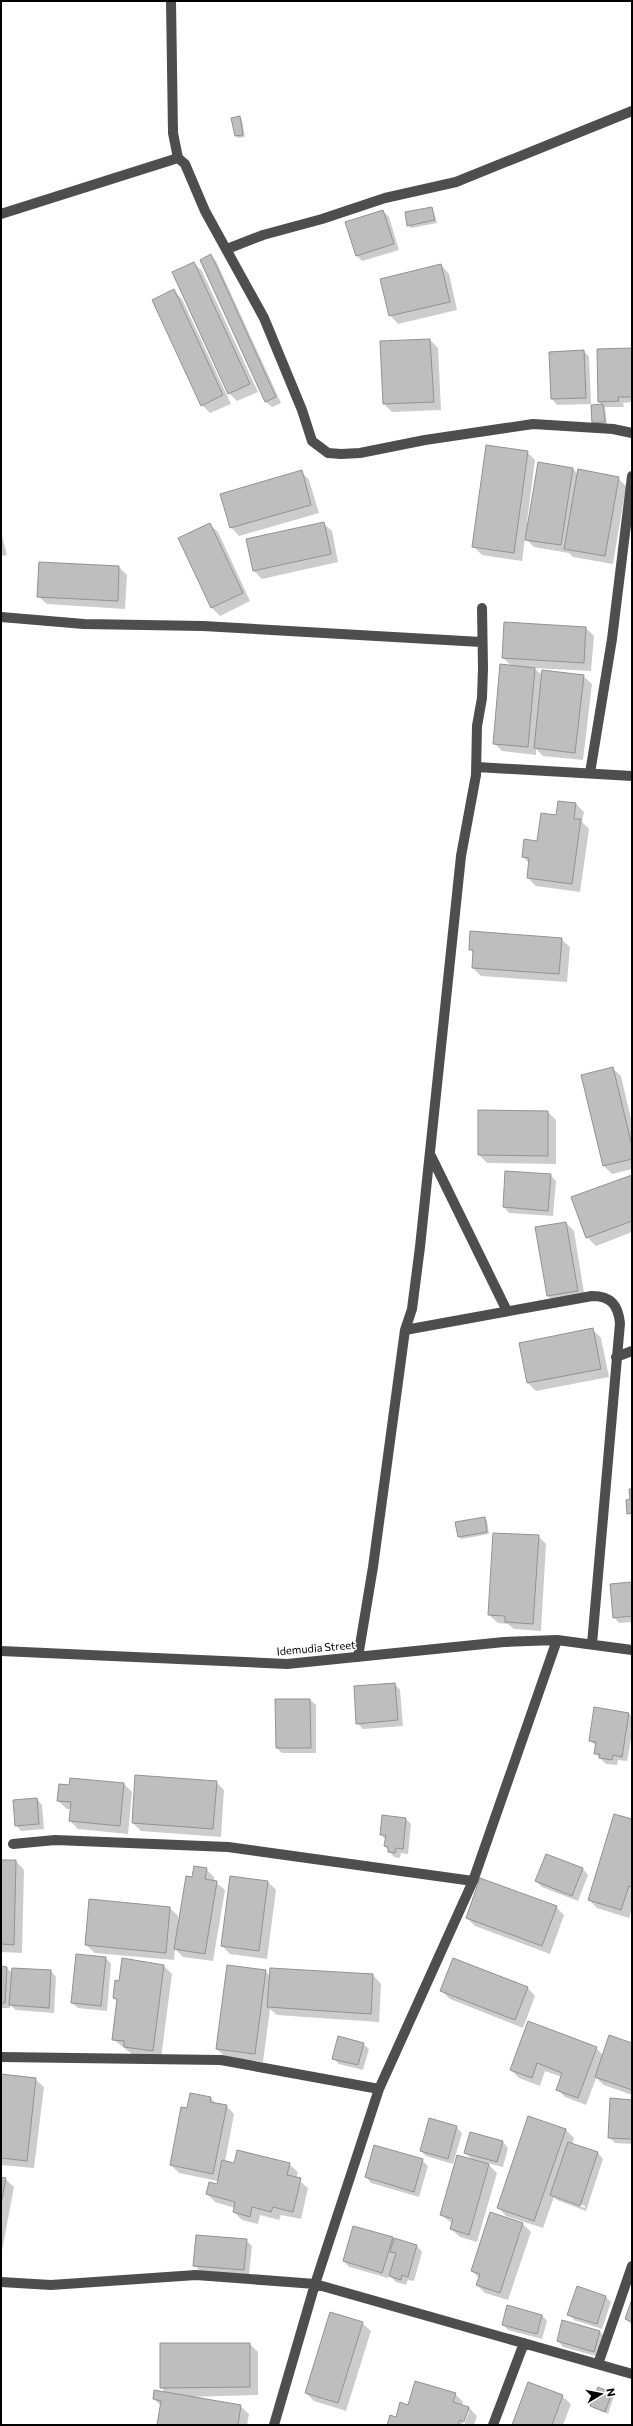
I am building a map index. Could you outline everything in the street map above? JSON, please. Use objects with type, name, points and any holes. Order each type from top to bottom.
[{"type":"street","points":[[171,1],[173,133],[178,158],[185,164],[205,211],[264,318],[302,410],[312,441],[328,453],[360,453],[425,440],[533,424],[613,429],[632,433]]},
{"type":"street","points":[[227,249],[263,235],[322,219],[385,198],[456,182],[632,111]]},
{"type":"street","points":[[1,214],[178,158]]},
{"type":"street","points":[[590,772],[612,639],[632,476]]},
{"type":"street","points":[[358,1657],[373,1567],[405,1330],[412,1309],[431,1156],[444,1007],[461,856],[477,767],[477,726],[482,691],[482,608]]},
{"type":"street","points":[[1,617],[84,624],[203,626],[481,642]]},
{"type":"street","points":[[477,767],[590,772],[632,776]]},
{"type":"street","points":[[431,1156],[507,1311]]},
{"type":"street","points":[[405,1330],[507,1311],[602,1296],[612,1300],[619,1312],[620,1323],[592,1644]]},
{"type":"street","points":[[616,1357],[632,1351]]},
{"type":"street","points":[[274,2425],[315,2284],[379,2089],[472,1880],[557,1640]]},
{"type":"street","name":"Idemudia Street","points":[[1,1651],[287,1664],[504,1642],[557,1640],[632,1650]]},
{"type":"street","points":[[13,1844],[55,1840],[228,1847],[472,1880]]},
{"type":"street","points":[[1,2056],[221,2060],[379,2089]]},
{"type":"street","points":[[598,2364],[632,2266]]},
{"type":"street","points":[[1,2282],[52,2285],[196,2275],[315,2284],[632,2374]]},
{"type":"street","points":[[492,2425],[524,2343]]},
{"type":"building","points":[[240,116],[243,135],[235,136],[231,118]]},
{"type":"building","points":[[432,207],[435,220],[407,226],[405,212]]},
{"type":"building","points":[[383,210],[394,244],[356,256],[345,222]]},
{"type":"building","points":[[211,254],[276,397],[265,402],[200,260]]},
{"type":"building","points":[[194,262],[250,384],[228,394],[172,272]]},
{"type":"building","points":[[441,264],[450,302],[389,316],[380,279]]},
{"type":"building","points":[[174,289],[223,395],[201,406],[152,300]]},
{"type":"building","points":[[430,339],[434,402],[383,404],[380,341]]},
{"type":"building","points":[[632,348],[632,397],[618,397],[619,401],[598,402],[597,349]]},
{"type":"building","points":[[584,350],[586,398],[551,399],[549,352]]},
{"type":"building","points":[[603,404],[605,422],[592,423],[591,405]]},
{"type":"building","points":[[486,445],[528,451],[514,553],[472,547]]},
{"type":"building","points":[[538,462],[573,468],[561,545],[525,540]]},
{"type":"building","points":[[578,469],[619,477],[605,556],[564,549]]},
{"type":"building","points":[[302,470],[311,505],[230,528],[220,494]]},
{"type":"building","points":[[324,522],[331,554],[253,571],[246,539]]},
{"type":"building","points":[[210,523],[243,593],[211,608],[178,538]]},
{"type":"building","points":[[39,562],[119,566],[118,601],[37,597]]},
{"type":"building","points":[[504,622],[586,627],[584,663],[502,658]]},
{"type":"building","points":[[500,664],[535,668],[528,747],[493,744]]},
{"type":"building","points":[[542,670],[584,675],[575,753],[534,748]]},
{"type":"building","points":[[558,801],[576,803],[574,819],[581,819],[572,884],[527,878],[529,858],[522,857],[524,839],[537,841],[541,813],[556,815]]},
{"type":"building","points":[[470,931],[562,938],[559,974],[472,968],[473,950],[469,950]]},
{"type":"building","points":[[613,1067],[632,1146],[632,1159],[603,1166],[581,1075]]},
{"type":"building","points":[[478,1110],[548,1111],[548,1156],[478,1155]]},
{"type":"building","points":[[505,1171],[551,1174],[548,1211],[503,1207]]},
{"type":"building","points":[[632,1175],[632,1221],[586,1238],[571,1197]]},
{"type":"building","points":[[566,1222],[578,1291],[547,1296],[535,1227]]},
{"type":"building","points":[[593,1328],[601,1369],[527,1383],[519,1343]]},
{"type":"building","points":[[629,1489],[632,1489],[632,1513],[627,1514],[626,1500],[630,1499]]},
{"type":"building","points":[[485,1517],[487,1532],[458,1537],[455,1522]]},
{"type":"building","points":[[493,1533],[539,1535],[533,1624],[505,1622],[505,1616],[488,1615]]},
{"type":"building","points":[[632,1582],[632,1616],[613,1618],[610,1584]]},
{"type":"building","points":[[395,1683],[398,1720],[356,1724],[354,1686]]},
{"type":"building","points":[[275,1699],[310,1699],[311,1748],[276,1748]]},
{"type":"building","points":[[594,1707],[629,1713],[622,1757],[613,1755],[612,1760],[599,1758],[600,1754],[594,1754],[596,1742],[589,1741]]},
{"type":"building","points":[[135,1775],[217,1781],[213,1829],[132,1823]]},
{"type":"building","points":[[70,1778],[124,1783],[120,1826],[69,1821],[71,1802],[57,1801],[59,1784],[69,1785]]},
{"type":"building","points":[[37,1798],[39,1824],[15,1826],[13,1800]]},
{"type":"building","points":[[614,1814],[632,1819],[632,1887],[629,1886],[621,1910],[588,1900]]},
{"type":"building","points":[[382,1815],[406,1818],[403,1849],[396,1848],[395,1853],[388,1852],[388,1847],[384,1846],[386,1835],[380,1835]]},
{"type":"building","points":[[546,1854],[583,1868],[572,1896],[535,1881]]},
{"type":"building","points":[[1,1860],[16,1860],[14,1945],[1,1944]]},
{"type":"building","points":[[194,1866],[207,1868],[205,1879],[217,1881],[205,1954],[174,1949],[186,1876],[192,1877]]},
{"type":"building","points":[[230,1876],[268,1881],[259,1951],[221,1946]]},
{"type":"building","points":[[480,1878],[557,1906],[542,1946],[466,1918]]},
{"type":"building","points":[[89,1899],[170,1907],[166,1953],[85,1945]]},
{"type":"building","points":[[76,1954],[106,1957],[101,2006],[71,2003]]},
{"type":"building","points":[[122,1958],[164,1965],[153,2051],[124,2047],[124,2041],[112,2040],[117,1999],[113,1998],[115,1980],[119,1981]]},
{"type":"building","points":[[453,1958],[528,1987],[515,2020],[440,1991]]},
{"type":"building","points":[[227,1965],[266,1970],[255,2054],[216,2049]]},
{"type":"building","points":[[1,1966],[7,1967],[5,2003],[1,2003]]},
{"type":"building","points":[[12,1968],[51,1970],[49,2008],[9,2005]]},
{"type":"building","points":[[270,1968],[373,1974],[371,2014],[267,2007]]},
{"type":"building","points":[[528,2021],[597,2047],[578,2098],[556,2090],[562,2073],[537,2063],[532,2078],[510,2070]]},
{"type":"building","points":[[609,2035],[632,2043],[632,2090],[595,2077]]},
{"type":"building","points":[[338,2036],[364,2043],[358,2065],[332,2059]]},
{"type":"building","points":[[1,2074],[36,2078],[27,2161],[1,2158]]},
{"type":"building","points":[[190,2093],[211,2097],[210,2102],[227,2105],[213,2174],[170,2165],[181,2107],[187,2108]]},
{"type":"building","points":[[610,2098],[632,2100],[632,2139],[608,2138]]},
{"type":"building","points":[[528,2116],[566,2129],[534,2221],[497,2208]]},
{"type":"building","points":[[429,2118],[457,2126],[448,2159],[420,2151]]},
{"type":"building","points":[[470,2132],[503,2141],[497,2162],[464,2153]]},
{"type":"building","points":[[568,2142],[598,2152],[580,2206],[550,2195]]},
{"type":"building","points":[[374,2145],[423,2159],[414,2192],[365,2177]]},
{"type":"building","points":[[237,2150],[290,2163],[287,2175],[301,2178],[293,2212],[273,2207],[271,2212],[252,2207],[250,2217],[233,2212],[235,2202],[206,2194],[209,2182],[217,2184],[222,2160],[234,2163]]},
{"type":"building","points":[[457,2155],[489,2164],[469,2235],[450,2229],[453,2219],[440,2215]]},
{"type":"building","points":[[1,2177],[6,2178],[1,2205]]},
{"type":"building","points":[[490,2212],[523,2223],[500,2293],[476,2285],[480,2274],[471,2271]]},
{"type":"building","points":[[353,2226],[393,2237],[382,2273],[343,2261]]},
{"type":"building","points":[[196,2235],[247,2239],[244,2270],[193,2266]]},
{"type":"building","points":[[394,2238],[417,2245],[408,2277],[402,2275],[401,2280],[389,2276],[396,2253],[390,2252]]},
{"type":"building","points":[[577,2286],[606,2296],[597,2324],[567,2315]]},
{"type":"building","points":[[632,2299],[632,2322],[625,2319]]},
{"type":"building","points":[[507,2305],[542,2315],[537,2334],[502,2325]]},
{"type":"building","points":[[330,2312],[363,2322],[338,2403],[305,2393]]},
{"type":"building","points":[[562,2320],[600,2331],[594,2352],[557,2341]]},
{"type":"building","points":[[160,2343],[250,2343],[250,2387],[160,2388]]},
{"type":"building","points":[[415,2381],[456,2393],[453,2402],[469,2407],[464,2422],[460,2420],[458,2425],[387,2425],[390,2415],[396,2417],[400,2402],[408,2405]]},
{"type":"building","points":[[528,2382],[563,2395],[552,2425],[512,2425]]},
{"type":"building","points":[[598,2387],[612,2393],[605,2412],[590,2406]]},
{"type":"building","points":[[154,2390],[241,2405],[238,2425],[157,2425],[161,2401],[153,2399]]}]
